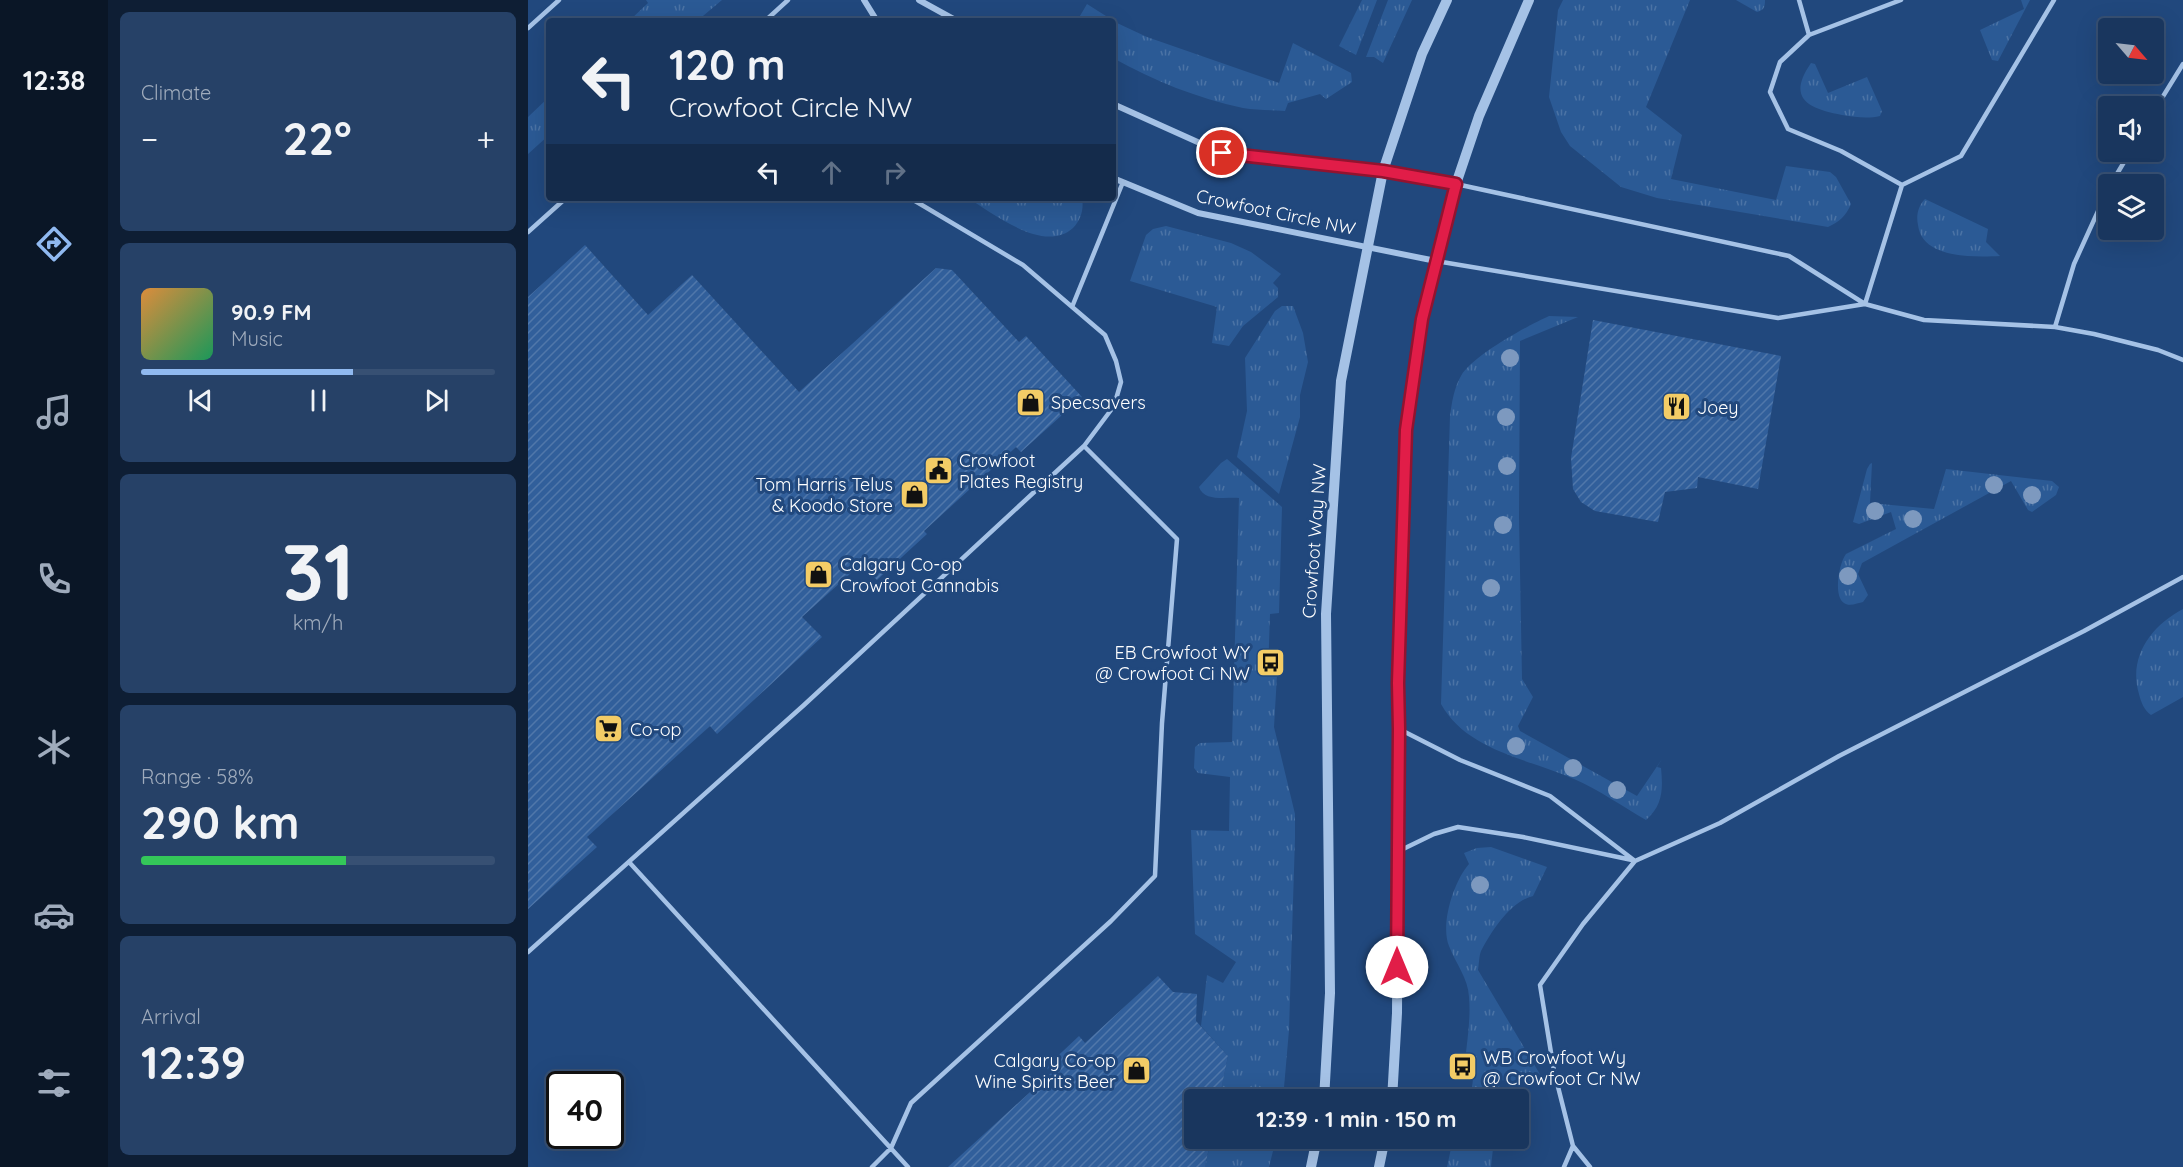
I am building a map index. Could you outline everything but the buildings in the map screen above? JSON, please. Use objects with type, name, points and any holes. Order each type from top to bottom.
[{"type":"street","points":[[864,0],[875,18]]},
{"type":"street","points":[[919,0],[952,18]]},
{"type":"street","name":"Crowfoot Way NW","points":[[1325,1089],[1330,993],[1326,614],[1341,381],[1383,171],[1422,54],[1447,0]]},
{"type":"street","points":[[1393,1089],[1397,1013],[1398,683],[1406,430],[1422,319],[1456,184],[1479,116],[1529,0]]},
{"type":"street","points":[[1116,105],[1222,153],[1383,171],[1456,184]]},
{"type":"street","name":"Crowfoot Circle NW","points":[[1116,179],[1198,213],[1436,261]]},
{"type":"street","points":[[1311,1167],[1315,1149]]},
{"type":"street","points":[[1379,1167],[1383,1149]]},
{"type":"lane","points":[[528,28],[559,0]]},
{"type":"lane","points":[[768,18],[788,0]]},
{"type":"lane","points":[[1799,0],[1809,35]]},
{"type":"lane","points":[[1901,0],[1809,35],[1780,62],[1770,92],[1788,129],[1841,151],[1902,185]]},
{"type":"lane","points":[[1865,304],[1902,185],[1961,156],[2054,0]]},
{"type":"lane","points":[[2163,96],[2183,64]]},
{"type":"lane","points":[[1116,199],[1123,182]]},
{"type":"lane","points":[[1456,184],[1789,256],[1865,304],[1924,321],[2055,327],[2105,336],[2158,350],[2183,360]]},
{"type":"lane","points":[[528,232],[563,201]]},
{"type":"lane","points":[[528,952],[888,629],[1084,446],[1114,406],[1121,382],[1116,361],[1105,335],[1023,265],[915,201]]},
{"type":"lane","points":[[1072,307],[1115,201]]},
{"type":"lane","points":[[2055,327],[2074,264],[2098,212]]},
{"type":"lane","points":[[1436,261],[1778,318],[1865,304]]},
{"type":"lane","points":[[872,1167],[891,1148],[911,1103],[1112,921],[1155,876],[1162,723],[1178,539],[1084,446]]},
{"type":"lane","points":[[1590,1167],[1573,1146],[1554,1071],[1540,985],[1583,924],[1635,861],[1720,823],[1839,756],[2084,631],[2183,577]]},
{"type":"lane","points":[[1399,729],[1460,760],[1550,796],[1635,861]]},
{"type":"lane","points":[[1397,852],[1434,834],[1458,827],[1523,837],[1635,861]]},
{"type":"lane","points":[[629,862],[908,1167]]},
{"type":"lane","points":[[1564,1167],[1573,1146]]},
{"type":"green space","points":[[646,0],[722,0],[701,18],[632,18],[648,3]]},
{"type":"green space","points":[[1362,0],[1377,0],[1356,55],[1339,46]]},
{"type":"green space","points":[[1388,0],[1412,0],[1383,63],[1374,57],[1366,57]]},
{"type":"green space","points":[[1563,0],[1690,0],[1646,107],[1682,135],[1671,179],[1776,200],[1786,166],[1830,172],[1836,177],[1851,204],[1844,215],[1828,227],[1657,198],[1621,187],[1570,146],[1561,132],[1549,97],[1558,10]]},
{"type":"green space","points":[[1736,0],[1765,0],[1765,5],[1757,12]]},
{"type":"green space","points":[[2021,0],[2030,0],[1998,61],[1992,60],[1980,30],[2024,9]]},
{"type":"green space","points":[[1087,4],[1109,18],[1079,18]]},
{"type":"green space","points":[[1116,22],[1147,37],[1279,83],[1293,43],[1351,73],[1352,82],[1326,99],[1320,94],[1288,103],[1285,111],[1258,110],[1192,94],[1116,60]]},
{"type":"green space","points":[[1811,63],[1815,64],[1828,93],[1867,77],[1882,111],[1880,116],[1866,118],[1842,115],[1811,105],[1801,94],[1801,85]]},
{"type":"green space","points":[[546,100],[546,138],[528,154],[528,117]]},
{"type":"green space","points":[[1925,199],[1988,229],[1986,242],[2000,256],[1951,254],[1929,244],[1922,236],[1917,222],[1919,208]]},
{"type":"green space","points":[[973,201],[1082,201],[1080,218],[1076,225],[1061,235],[1048,237],[1034,234],[1005,221]]},
{"type":"green space","points":[[1166,226],[1231,243],[1251,252],[1281,274],[1273,283],[1278,288],[1278,297],[1243,326],[1229,346],[1212,343],[1217,307],[1130,281],[1146,235],[1153,229]]},
{"type":"green space","points":[[1282,306],[1293,306],[1303,333],[1308,362],[1300,395],[1300,417],[1279,494],[1237,457],[1247,411],[1245,358],[1275,311]]},
{"type":"green space","points":[[1549,316],[1578,317],[1520,341],[1519,517],[1522,679],[1533,697],[1518,726],[1520,731],[1637,796],[1662,759],[1657,767],[1661,768],[1661,796],[1656,808],[1646,820],[1583,783],[1500,752],[1483,743],[1466,733],[1452,720],[1441,704],[1450,416],[1455,390],[1461,376],[1476,360],[1514,334]]},
{"type":"green space","points":[[1227,459],[1282,507],[1279,613],[1270,614],[1268,673],[1277,675],[1274,727],[1295,814],[1289,1030],[1284,1089],[1221,1089],[1228,1056],[1201,1026],[1207,975],[1223,983],[1236,962],[1195,934],[1191,830],[1229,831],[1230,777],[1198,773],[1194,768],[1195,747],[1200,743],[1232,742],[1239,498],[1210,497],[1199,487]]},
{"type":"green space","points":[[1872,463],[1870,503],[1934,509],[1946,469],[2052,481],[2059,487],[2056,495],[2032,512],[2028,510],[2011,481],[1862,563],[1858,574],[1868,595],[1863,602],[1848,605],[1841,599],[1838,587],[1843,558],[1846,554],[1896,529],[1891,512],[1859,524],[1853,522],[1867,469]]},
{"type":"green space","points":[[2183,609],[2183,697],[2151,715],[2143,706],[2136,680],[2140,655],[2145,644],[2161,624]]},
{"type":"green space","points":[[1491,847],[1547,867],[1533,896],[1510,910],[1491,934],[1481,951],[1478,970],[1541,1076],[1541,1080],[1535,1084],[1500,1080],[1499,1089],[1472,1089],[1474,1068],[1465,1062],[1470,1013],[1468,990],[1449,946],[1446,926],[1450,903],[1458,881],[1469,864],[1464,853],[1477,848]]},
{"type":"green space","points":[[1209,1149],[1274,1149],[1269,1167],[1205,1167]]},
{"type":"green space","points":[[1451,1149],[1493,1149],[1491,1167],[1447,1167]]},
{"type":"place","name":"Specsavers","points":[[1030,402]]},
{"type":"place","name":"Joey","points":[[1676,407]]},
{"type":"place","name":"Crowfoot Plates Registry","points":[[938,470]]},
{"type":"place","name":"Tom Harris Telus & Koodo Store","points":[[914,494]]},
{"type":"place","name":"Calgary Co-op Crowfoot Cannabis","points":[[819,574]]},
{"type":"place","name":"EB Crowfoot WY @ Crowfoot Ci NW","points":[[1271,662]]},
{"type":"place","name":"Co-op","points":[[609,729]]},
{"type":"place","name":"WB Crowfoot Wy @ Crowfoot Cr NW","points":[[1462,1067]]},
{"type":"place","name":"Calgary Co-op Wine Spirits Beer","points":[[1137,1070]]},
{"type":"route","points":[[1222,153],[1383,171],[1456,184],[1422,319],[1406,430],[1398,683],[1397,967]]}]
